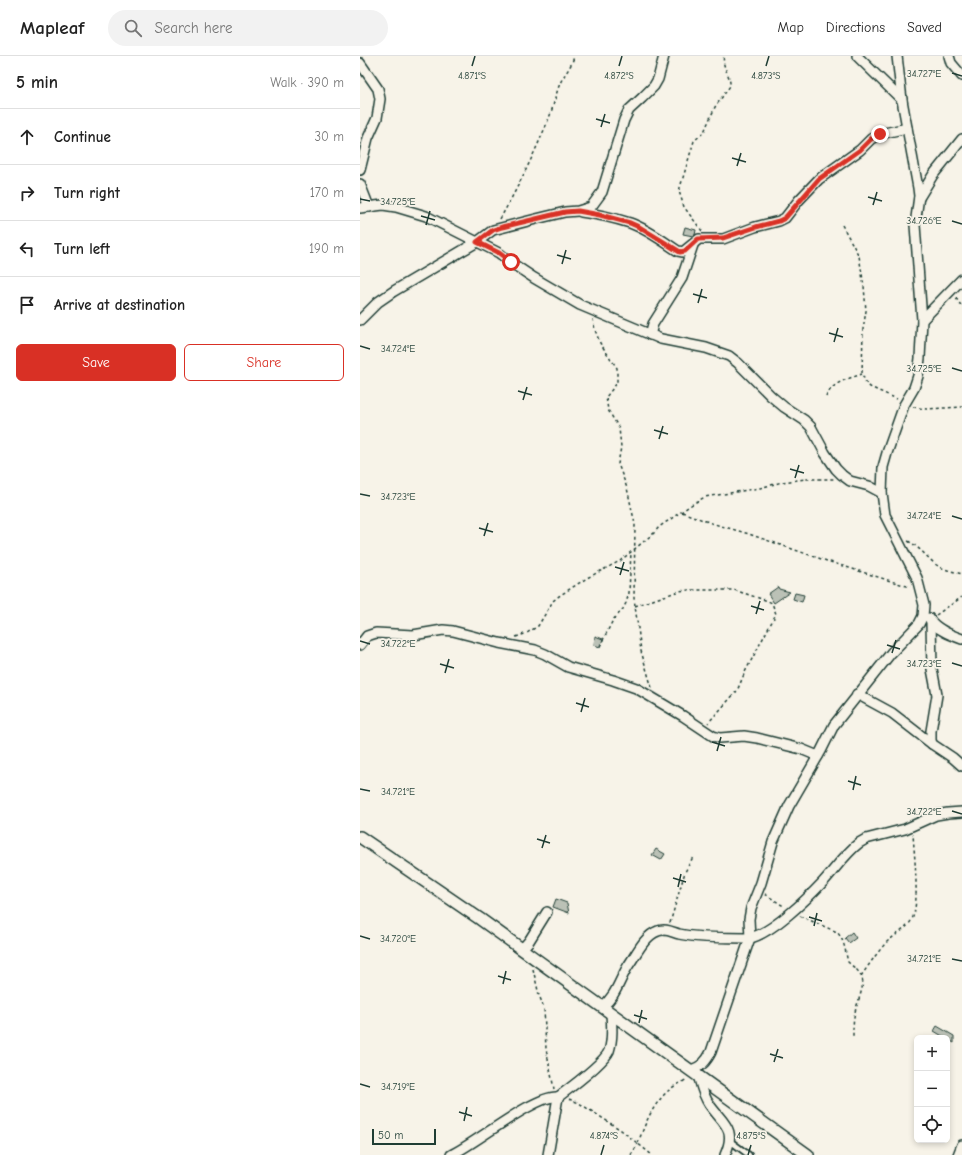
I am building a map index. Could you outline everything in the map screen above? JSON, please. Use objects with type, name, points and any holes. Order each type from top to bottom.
[{"type":"street","points":[[360,320],[378,302],[394,290],[477,242],[493,230],[591,207],[602,192],[624,120],[629,110],[654,86],[658,79],[664,56]]},
{"type":"street","points":[[857,56],[902,100]]},
{"type":"street","points":[[898,56],[902,100],[918,188],[916,225],[922,320],[918,376],[914,388],[904,405],[886,453],[883,466],[882,493],[885,515],[910,562],[930,620],[932,669],[937,695],[931,730],[932,744]]},
{"type":"street","points":[[949,56],[951,63],[962,76]]},
{"type":"street","points":[[360,63],[378,89],[380,99],[377,118],[368,138],[360,170]]},
{"type":"street","points":[[578,211],[630,223],[680,252],[685,251],[698,239],[723,238],[785,218],[819,179],[860,150],[871,139],[880,134],[907,128]]},
{"type":"street","points":[[918,199],[932,175],[962,139]]},
{"type":"street","points":[[360,184],[365,208],[383,205],[396,206],[426,216],[499,253],[540,282],[580,305],[661,339],[706,348],[729,356],[775,400],[804,420],[811,427],[825,453],[842,475],[850,481],[869,486],[882,493]]},
{"type":"street","points":[[650,335],[653,324],[682,278],[694,242]]},
{"type":"street","points":[[922,320],[962,279]]},
{"type":"street","points":[[695,1073],[707,1060],[750,938],[750,915],[773,842],[785,815],[834,724],[891,653],[919,624],[924,605]]},
{"type":"street","points":[[930,620],[951,635],[962,639]]},
{"type":"street","points":[[360,645],[367,636],[376,633],[413,635],[442,630],[453,631],[539,652],[568,667],[636,688],[672,709],[707,733],[716,737],[723,738],[750,736],[801,749],[818,756]]},
{"type":"street","points":[[857,694],[892,714],[962,766]]},
{"type":"street","points":[[451,1155],[526,1109],[550,1097],[560,1096],[593,1070],[607,1055],[611,1041],[607,1010],[610,1001],[624,973],[646,940],[653,933],[659,930],[667,930],[680,934],[698,936],[750,938],[757,936],[769,929],[791,911],[823,882],[859,843],[866,839],[896,832],[913,826],[936,815],[948,812],[962,812]]},
{"type":"street","points":[[360,837],[480,919],[808,1155]]},
{"type":"street","points":[[526,952],[529,941],[548,912]]},
{"type":"street","points":[[695,1073],[708,1103],[726,1125],[730,1134],[730,1141],[725,1155]]},
{"type":"street","points":[[548,1155],[560,1096]]},
{"type":"street","points":[[958,1155],[962,1145]]},
{"type":"lane","points":[[730,1141],[749,1155]]},
{"type":"path","points":[[493,230],[515,194],[548,120],[558,87],[570,67],[574,56]]},
{"type":"path","points":[[708,239],[684,207],[679,192],[694,141],[704,132],[715,107],[730,86],[730,78],[724,65],[724,56]]},
{"type":"path","points":[[842,225],[859,256],[864,286],[866,311],[863,329],[862,374],[866,383],[870,387],[890,395],[904,405],[926,409],[962,407]]},
{"type":"path","points":[[592,310],[595,330],[600,343],[617,368],[617,383],[606,397],[608,410],[619,428],[621,435],[621,447],[618,464],[627,488],[635,524],[635,606],[641,651],[655,700]]},
{"type":"path","points":[[826,397],[833,386],[862,374]]},
{"type":"path","points":[[499,643],[533,630],[538,626],[553,601],[559,596],[586,578],[620,561],[654,533],[658,527],[705,498],[717,494],[760,488],[782,482],[835,479]]},
{"type":"path","points":[[682,511],[711,523],[791,548],[921,592]]},
{"type":"path","points":[[897,539],[905,540],[913,544],[935,564],[944,569],[962,574]]},
{"type":"path","points":[[600,646],[613,620],[623,609],[626,603],[631,552]]},
{"type":"path","points":[[635,606],[679,591],[726,590],[734,590],[768,601],[773,606],[776,614],[737,690],[708,722],[704,730]]},
{"type":"path","points":[[930,620],[962,598]]},
{"type":"path","points":[[861,976],[886,944],[909,925],[915,912],[916,882],[913,826]]},
{"type":"path","points":[[667,930],[674,912],[685,872],[693,857]]},
{"type":"path","points":[[758,892],[766,894],[791,911],[837,932],[841,937],[848,962],[855,967],[863,980],[855,1012],[853,1037]]},
{"type":"path","points":[[526,952],[544,1008],[546,1049],[556,1096],[579,1103],[621,1130],[652,1155]]},
{"type":"path","points":[[631,1155],[655,1105],[666,1093],[695,1073]]},
{"type":"building","points":[[685,227],[696,230],[695,235],[683,234]]},
{"type":"building","points":[[778,587],[779,589],[790,592],[774,603],[768,594]]},
{"type":"building","points":[[795,593],[804,595],[802,602],[793,599]]},
{"type":"building","points":[[595,636],[603,639],[600,647],[594,645]]},
{"type":"building","points":[[656,849],[665,854],[661,860],[652,855]]},
{"type":"building","points":[[556,899],[567,903],[569,913],[553,907]]},
{"type":"building","points":[[852,932],[856,938],[849,943],[845,938]]},
{"type":"building","points":[[937,1026],[954,1036],[954,1043],[950,1041],[950,1035],[941,1035],[934,1031]]},
{"type":"route","points":[[511,262],[499,253],[477,242],[493,230],[565,212],[578,211],[630,223],[662,240],[680,252],[685,251],[698,239],[723,238],[779,221],[785,218],[792,211],[799,200],[819,179],[860,150],[871,139],[880,134]]}]
